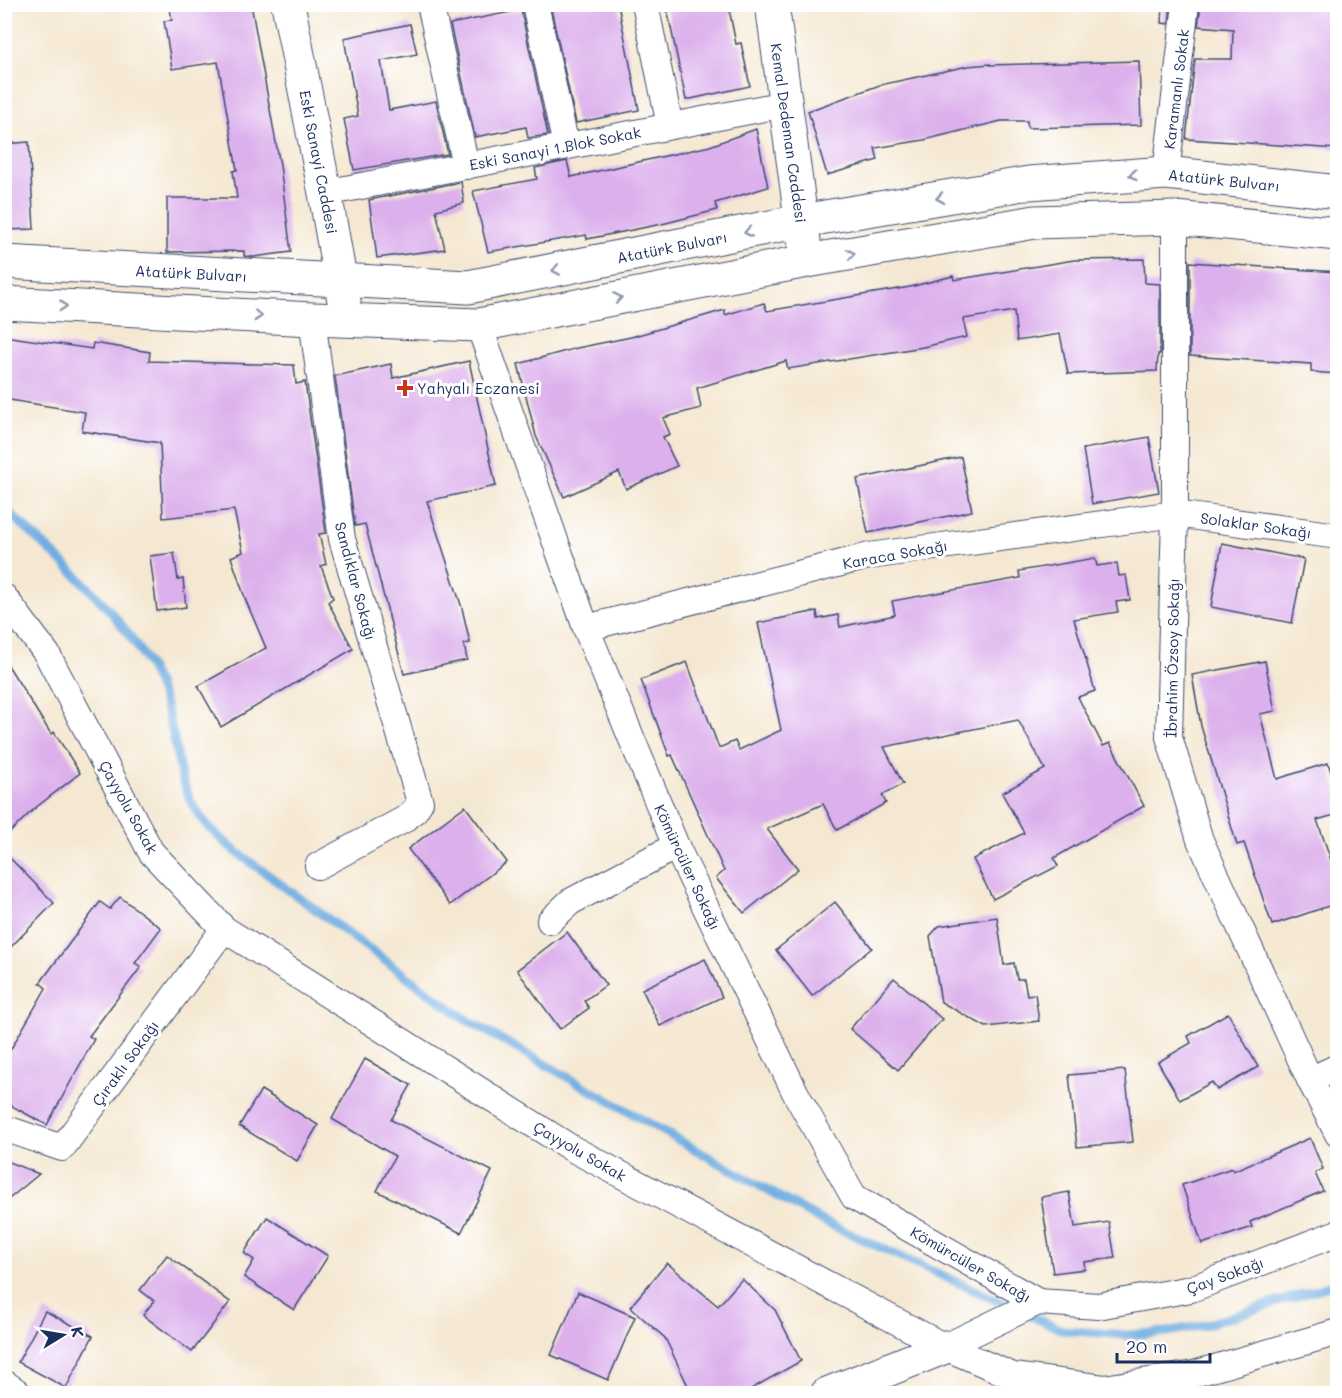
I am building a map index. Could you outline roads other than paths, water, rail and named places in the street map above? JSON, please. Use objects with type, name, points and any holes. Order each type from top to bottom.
[{"type":"main road","name":"Kemal Dedeman Caddesi","points":[[772,4],[807,261]]},
{"type":"main road","name":"Eski Sanayi Caddesi","points":[[295,6],[347,320]]},
{"type":"main road","name":"Atatürk Bulvarı","points":[[4,262],[341,282],[468,287],[801,221],[1029,183],[1166,173],[1338,192]]},
{"type":"main road","points":[[4,303],[479,325],[807,261],[1035,222],[1175,218],[1338,234]]},
{"type":"main road","points":[[827,1394],[945,1347]]},
{"type":"main road","points":[[4,1387],[14,1394]]},
{"type":"street","points":[[430,4],[466,166]]},
{"type":"street","points":[[535,4],[566,146]]},
{"type":"street","points":[[645,4],[670,126]]},
{"type":"street","name":"Karamanlı Sokak","points":[[1166,173],[1186,4]]},
{"type":"street","name":"Eski Sanayi 1.Blok Sokak","points":[[325,193],[785,104]]},
{"type":"street","name":"İbrahim Özsoy Sokağı","points":[[1175,218],[1175,514],[1169,737],[1200,840],[1310,1080],[1338,1134]]},
{"type":"street","name":"Sandıklar Sokağı","points":[[312,319],[342,539],[420,802],[405,819],[318,866]]},
{"type":"street","name":"Kömürcüler Sokağı","points":[[479,325],[586,628],[676,846],[796,1094],[854,1197],[1038,1302]]},
{"type":"street","name":"Solaklar Sokağı","points":[[1175,514],[1338,536]]},
{"type":"street","name":"Karaca Sokağı","points":[[586,628],[868,556],[1175,514]]},
{"type":"street","name":"Çayyolu Sokak","points":[[4,597],[47,654],[152,852],[224,929],[571,1148],[945,1347],[1013,1376],[1104,1388],[1194,1374],[1338,1332]]},
{"type":"street","points":[[550,921],[570,902],[676,846]]},
{"type":"street","name":"Çıraklı Sokağı","points":[[4,1128],[62,1149],[224,929]]},
{"type":"street","points":[[1310,1080],[1338,1067]]},
{"type":"street","name":"Çay Sokağı","points":[[1038,1302],[1098,1306],[1191,1289],[1338,1233]]},
{"type":"street","points":[[945,1347],[1038,1302]]},
{"type":"waterway","points":[[4,508],[100,599],[133,640],[159,687],[171,724],[180,769],[192,803],[218,837],[465,1019],[820,1220],[1062,1330],[1127,1335],[1167,1332],[1205,1325],[1338,1283]]},
{"type":"place","name":"Yahyalı Eczanesi","points":[[405,388]]}]
